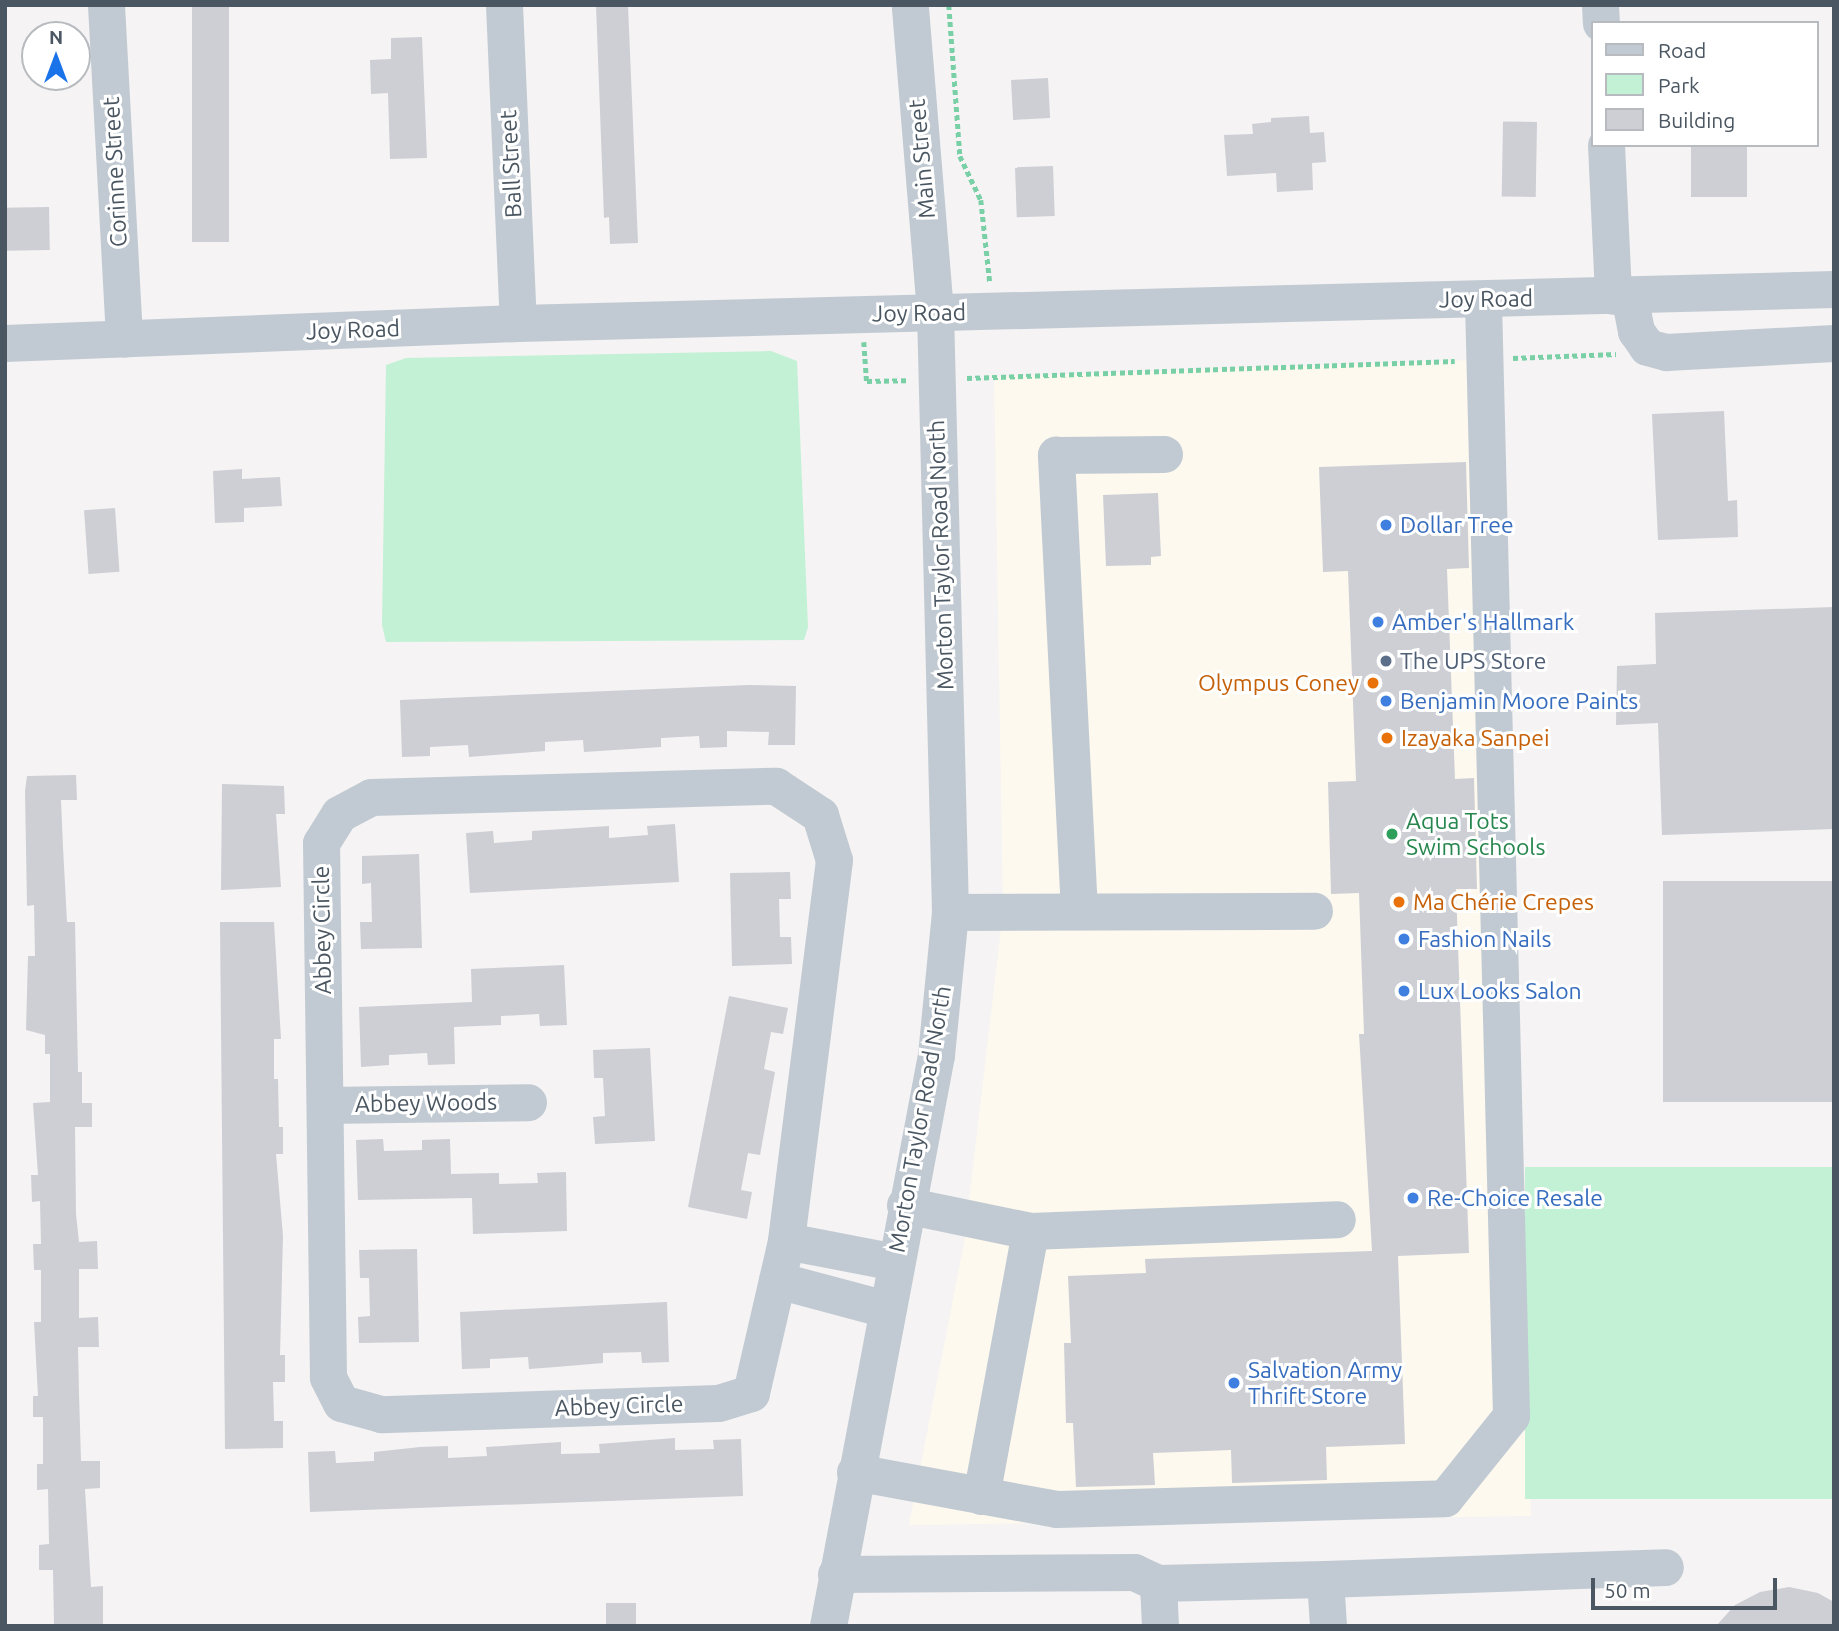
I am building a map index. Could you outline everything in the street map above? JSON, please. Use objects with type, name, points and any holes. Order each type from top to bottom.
[{"type":"street","name":"Corinne Street","points":[[106,5],[124,339]]},
{"type":"street","name":"Ball Street","points":[[504,5],[518,323]]},
{"type":"street","name":"Main Street","points":[[910,5],[935,312]]},
{"type":"street","points":[[1606,147],[1621,296],[1636,331],[1647,347],[1666,352],[1834,343]]},
{"type":"street","name":"Joy Road","points":[[5,343],[518,323],[1834,289]]},
{"type":"street","points":[[855,1472],[1057,1509],[1444,1498],[1511,1416],[1483,299]]},
{"type":"street","name":"Morton Taylor Road North","points":[[828,1626],[905,1205],[936,1055],[950,912],[935,312]]},
{"type":"street","points":[[1079,911],[1056,455],[1164,454]]},
{"type":"street","name":"Abbey Circle","points":[[776,786],[820,815],[834,860],[786,1241],[751,1393],[718,1403],[381,1414],[341,1403],[328,1377],[321,844],[339,814],[371,797],[776,786]]},
{"type":"street","points":[[950,912],[1314,911]]},
{"type":"street","name":"Abbey Woods","points":[[325,1105],[528,1102]]},
{"type":"street","points":[[905,1205],[1030,1231],[1337,1219]]},
{"type":"street","points":[[981,1496],[1030,1231]]},
{"type":"street","points":[[786,1241],[895,1262]]},
{"type":"street","points":[[777,1280],[886,1309]]},
{"type":"street","points":[[836,1574],[1134,1572],[1158,1583],[1665,1567]]},
{"type":"street","points":[[1325,1578],[1328,1626]]},
{"type":"street","points":[[1158,1583],[1160,1626]]},
{"type":"path","points":[[950,5],[960,156],[981,200],[993,311]]},
{"type":"path","points":[[864,344],[867,381],[892,381]]},
{"type":"path","points":[[1511,358],[1666,352]]},
{"type":"path","points":[[968,378],[1462,360]]},
{"type":"shaded area","points":[[1498,359],[1531,1516],[909,1525],[964,1243],[1003,912],[994,377]]},
{"type":"green space","points":[[771,351],[797,361],[808,627],[804,640],[386,642],[382,625],[386,365],[406,358]]},
{"type":"green space","points":[[1525,1167],[1834,1167],[1834,1499],[1525,1499]]},
{"type":"building","points":[[192,5],[229,5],[229,242],[192,242]]},
{"type":"building","points":[[596,5],[628,5],[638,243],[610,244],[609,217],[604,218]]},
{"type":"building","points":[[422,37],[427,158],[390,159],[388,93],[371,94],[370,60],[391,59],[391,38]]},
{"type":"building","points":[[1048,78],[1050,118],[1013,120],[1011,80]]},
{"type":"building","points":[[1309,116],[1310,133],[1324,132],[1326,162],[1312,163],[1313,190],[1277,192],[1276,173],[1227,176],[1224,135],[1253,134],[1252,124],[1271,122],[1271,118]]},
{"type":"building","points":[[1503,121],[1537,122],[1536,197],[1502,196]]},
{"type":"building","points":[[1691,147],[1747,147],[1747,197],[1691,197]]},
{"type":"building","points":[[1053,166],[1055,216],[1017,217],[1015,167]]},
{"type":"building","points":[[49,207],[50,250],[6,251],[5,208]]},
{"type":"building","points":[[1724,411],[1728,501],[1737,500],[1738,537],[1658,540],[1652,414]]},
{"type":"building","points":[[1466,462],[1469,568],[1447,569],[1455,779],[1474,778],[1477,889],[1456,889],[1469,1253],[1398,1256],[1405,1444],[1326,1447],[1327,1480],[1232,1483],[1231,1450],[1153,1453],[1155,1485],[1076,1487],[1073,1423],[1066,1423],[1064,1343],[1071,1343],[1068,1276],[1146,1273],[1145,1259],[1372,1251],[1359,1034],[1364,1034],[1359,893],[1331,894],[1328,782],[1356,781],[1348,571],[1323,572],[1319,467]]},
{"type":"building","points":[[242,469],[242,479],[280,477],[282,506],[244,508],[244,522],[215,523],[213,471]]},
{"type":"building","points":[[1158,493],[1161,556],[1151,557],[1151,565],[1106,566],[1103,495]]},
{"type":"building","points":[[115,508],[119,572],[89,574],[84,510]]},
{"type":"building","points":[[1834,607],[1834,829],[1662,835],[1658,723],[1616,725],[1617,666],[1656,664],[1655,613]]},
{"type":"building","points":[[749,685],[796,686],[795,745],[768,745],[769,732],[727,731],[727,747],[700,748],[699,736],[661,738],[661,747],[584,752],[583,740],[545,742],[545,751],[469,757],[468,745],[430,747],[430,756],[402,757],[400,700]]},
{"type":"building","points":[[76,775],[77,800],[61,800],[63,847],[67,922],[75,922],[78,1072],[82,1072],[82,1103],[92,1103],[92,1127],[75,1127],[76,1214],[79,1242],[97,1241],[98,1269],[79,1269],[79,1318],[98,1317],[99,1347],[78,1347],[81,1461],[100,1461],[100,1488],[85,1489],[91,1587],[103,1586],[103,1626],[54,1626],[53,1570],[39,1570],[39,1545],[49,1544],[48,1489],[37,1490],[37,1464],[43,1464],[43,1417],[33,1417],[33,1396],[38,1396],[34,1322],[41,1322],[41,1270],[34,1270],[33,1244],[41,1244],[40,1201],[32,1202],[31,1175],[38,1175],[33,1103],[50,1102],[50,1054],[45,1054],[45,1035],[26,1030],[28,956],[35,956],[34,905],[27,906],[25,791],[27,776]]},
{"type":"building","points":[[222,784],[284,786],[285,814],[276,814],[281,887],[221,890]]},
{"type":"building","points":[[675,824],[679,882],[470,893],[466,833],[493,831],[494,843],[532,840],[532,831],[609,826],[609,838],[648,835],[647,826]]},
{"type":"building","points":[[419,854],[422,948],[361,949],[360,922],[372,922],[371,883],[362,884],[362,856]]},
{"type":"building","points":[[790,872],[791,899],[779,899],[780,937],[791,937],[792,964],[732,966],[730,873]]},
{"type":"building","points":[[1663,881],[1834,881],[1834,1102],[1663,1102]]},
{"type":"building","points":[[220,922],[274,922],[281,1039],[274,1039],[274,1079],[278,1079],[279,1127],[283,1127],[283,1154],[276,1154],[283,1236],[280,1355],[285,1355],[285,1382],[273,1382],[274,1421],[283,1421],[283,1448],[225,1449]]},
{"type":"building","points":[[564,965],[567,1025],[540,1026],[539,1014],[501,1016],[501,1025],[454,1027],[455,1064],[428,1065],[427,1053],[389,1055],[389,1065],[361,1067],[359,1007],[472,1002],[471,969]]},
{"type":"building","points":[[729,996],[788,1008],[783,1034],[771,1032],[764,1069],[775,1072],[760,1155],[748,1153],[741,1190],[752,1192],[747,1219],[688,1207]]},
{"type":"building","points":[[650,1048],[655,1141],[595,1144],[593,1117],[605,1116],[603,1078],[594,1078],[593,1050]]},
{"type":"building","points":[[383,1139],[384,1151],[422,1150],[422,1140],[450,1139],[451,1174],[499,1173],[499,1184],[538,1183],[537,1173],[566,1172],[567,1231],[473,1234],[472,1198],[358,1200],[356,1140]]},
{"type":"building","points":[[417,1249],[419,1342],[359,1343],[358,1317],[370,1316],[369,1278],[360,1278],[359,1250]]},
{"type":"building","points":[[667,1302],[669,1362],[642,1363],[641,1352],[603,1353],[603,1363],[529,1369],[528,1357],[490,1359],[490,1368],[462,1369],[460,1312]]},
{"type":"building","points":[[675,1438],[675,1450],[714,1449],[713,1440],[741,1439],[743,1496],[310,1512],[308,1452],[335,1451],[336,1463],[374,1461],[374,1452],[420,1447],[448,1446],[448,1458],[487,1456],[486,1447],[561,1442],[561,1454],[600,1453],[599,1444]]},
{"type":"building","points":[[1789,1587],[1818,1593],[1834,1602],[1834,1626],[1716,1626],[1735,1605],[1760,1592]]},
{"type":"building","points":[[606,1603],[636,1603],[636,1626],[606,1626]]},
{"type":"place","name":"Dollar Tree","points":[[1386,525]]},
{"type":"place","name":"Amber's Hallmark","points":[[1378,622]]},
{"type":"place","name":"The UPS Store","points":[[1386,661]]},
{"type":"place","name":"Olympus Coney","points":[[1373,683]]},
{"type":"place","name":"Benjamin Moore Paints","points":[[1386,701]]},
{"type":"place","name":"Izayaka Sanpei","points":[[1387,738]]},
{"type":"place","name":"Aqua Tots Swim Schools","points":[[1392,834]]},
{"type":"place","name":"Ma Chérie Crepes","points":[[1399,902]]},
{"type":"place","name":"Fashion Nails","points":[[1404,939]]},
{"type":"place","name":"Lux Looks Salon","points":[[1404,991]]},
{"type":"place","name":"Re-Choice Resale","points":[[1413,1198]]},
{"type":"place","name":"Salvation Army Thrift Store","points":[[1234,1383]]}]
